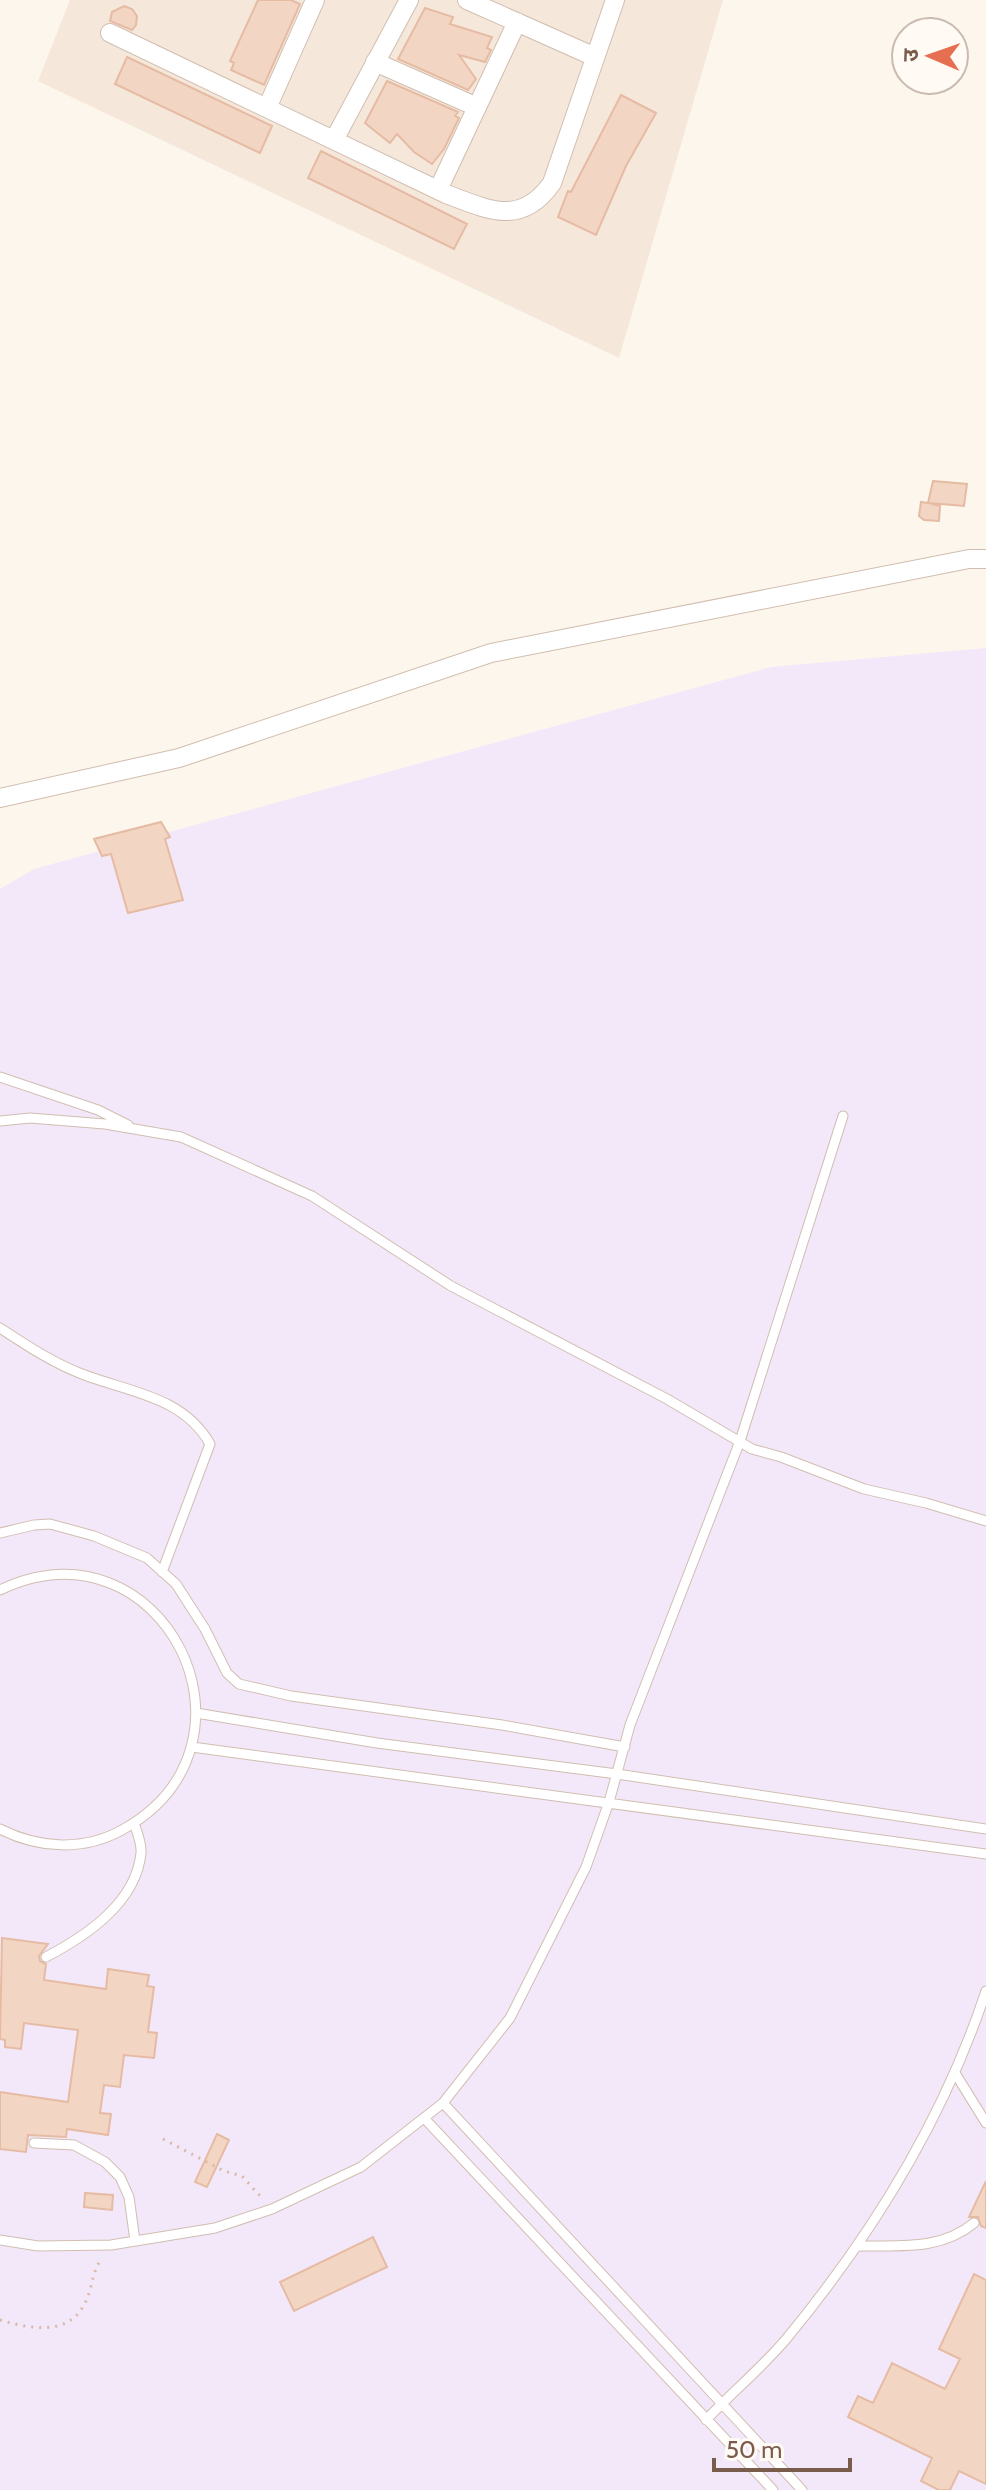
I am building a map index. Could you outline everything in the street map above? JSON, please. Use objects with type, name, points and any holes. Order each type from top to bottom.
[{"type":"street","points":[[267,108],[315,0]]},
{"type":"street","points":[[334,140],[409,0]]},
{"type":"street","points":[[467,0],[595,57]]},
{"type":"street","points":[[110,33],[438,190],[480,206],[515,211],[539,200],[552,183],[615,0]]},
{"type":"street","points":[[438,190],[517,22]]},
{"type":"street","points":[[375,62],[477,107]]},
{"type":"street","points":[[0,798],[179,758],[491,653],[969,559],[986,559]]},
{"type":"lane","points":[[0,1077],[98,1110],[134,1128]]},
{"type":"lane","points":[[0,2240],[38,2246],[111,2245],[215,2228],[272,2209],[361,2167],[443,2103],[510,2018],[586,1867],[609,1802],[630,1725],[740,1441],[843,1116]]},
{"type":"lane","points":[[0,1121],[30,1118],[134,1128],[181,1137],[312,1196],[451,1286],[543,1333],[752,1449],[781,1457],[850,1485],[986,1521]]},
{"type":"lane","points":[[0,1328],[28,1347],[81,1374],[127,1388],[184,1412],[202,1429],[210,1444],[162,1572]]},
{"type":"lane","points":[[0,1533],[50,1524],[94,1536],[147,1558],[176,1584],[205,1629],[227,1673],[239,1684],[291,1696],[502,1725],[625,1747]]},
{"type":"lane","points":[[0,1590],[23,1579],[66,1573],[108,1582],[146,1603],[173,1632],[190,1668],[196,1713],[192,1747],[173,1786],[143,1818],[106,1838],[63,1846],[20,1840],[0,1829]]},
{"type":"lane","points":[[196,1713],[377,1743],[617,1774],[986,1829]]},
{"type":"lane","points":[[192,1747],[986,1854]]},
{"type":"lane","points":[[46,1957],[96,1928],[126,1893],[138,1869],[142,1850],[134,1823]]},
{"type":"lane","points":[[706,2420],[785,2340],[871,2227],[955,2073],[986,1991]]},
{"type":"lane","points":[[955,2073],[986,2123]]},
{"type":"lane","points":[[443,2103],[802,2490]]},
{"type":"lane","points":[[424,2118],[773,2490]]},
{"type":"lane","points":[[34,2143],[74,2145],[105,2162],[120,2177],[129,2197],[135,2241]]},
{"type":"lane","points":[[857,2246],[928,2244],[959,2235],[974,2223]]},
{"type":"path","points":[[163,2139],[224,2171],[242,2176],[272,2209]]},
{"type":"path","points":[[0,2320],[25,2327],[50,2329],[73,2318],[84,2305],[93,2270],[111,2245]]},
{"type":"shaded area","points":[[70,0],[723,0],[619,358],[38,81]]},
{"type":"shaded area","points":[[986,648],[986,2490],[0,2490],[0,889],[34,869],[771,667]]},
{"type":"building","points":[[258,0],[291,0],[300,4],[264,85],[231,70],[234,63],[230,61]]},
{"type":"building","points":[[124,6],[132,9],[137,16],[132,30],[110,21],[112,12]]},
{"type":"building","points":[[425,8],[453,17],[450,24],[492,37],[487,48],[491,50],[485,62],[459,55],[476,79],[468,90],[398,59]]},
{"type":"building","points":[[127,57],[272,126],[260,153],[115,84]]},
{"type":"building","points":[[387,81],[458,112],[455,116],[459,118],[444,149],[432,164],[414,152],[397,134],[390,143],[365,123]]},
{"type":"building","points":[[621,95],[656,113],[626,166],[596,235],[558,217],[568,191],[571,192]]},
{"type":"building","points":[[321,151],[467,224],[454,249],[308,178]]},
{"type":"building","points":[[933,481],[967,484],[964,506],[929,503],[940,506],[939,521],[924,520],[919,516],[921,502],[928,503]]},
{"type":"building","points":[[161,822],[170,837],[165,839],[183,900],[128,913],[111,854],[102,856],[94,839]]},
{"type":"building","points":[[2,1938],[48,1944],[39,1956],[40,1961],[46,1964],[44,1980],[106,1989],[108,1969],[149,1975],[147,1986],[154,1987],[148,2032],[157,2033],[154,2058],[124,2055],[120,2087],[104,2085],[100,2113],[111,2114],[108,2135],[67,2129],[66,2137],[28,2135],[26,2152],[0,2149],[0,2092],[68,2102],[78,2030],[24,2023],[21,2049],[5,2047],[5,2040],[0,2039]]},
{"type":"building","points":[[217,2134],[229,2140],[207,2187],[195,2182]]},
{"type":"building","points":[[986,2181],[986,2228],[981,2226],[978,2217],[969,2217]]},
{"type":"building","points":[[85,2193],[113,2195],[112,2210],[84,2207]]},
{"type":"building","points":[[373,2237],[387,2267],[294,2311],[280,2282]]},
{"type":"building","points":[[974,2274],[986,2280],[986,2484],[959,2471],[950,2490],[939,2490],[921,2481],[932,2458],[848,2417],[858,2396],[873,2403],[892,2363],[945,2389],[960,2359],[939,2349]]}]
